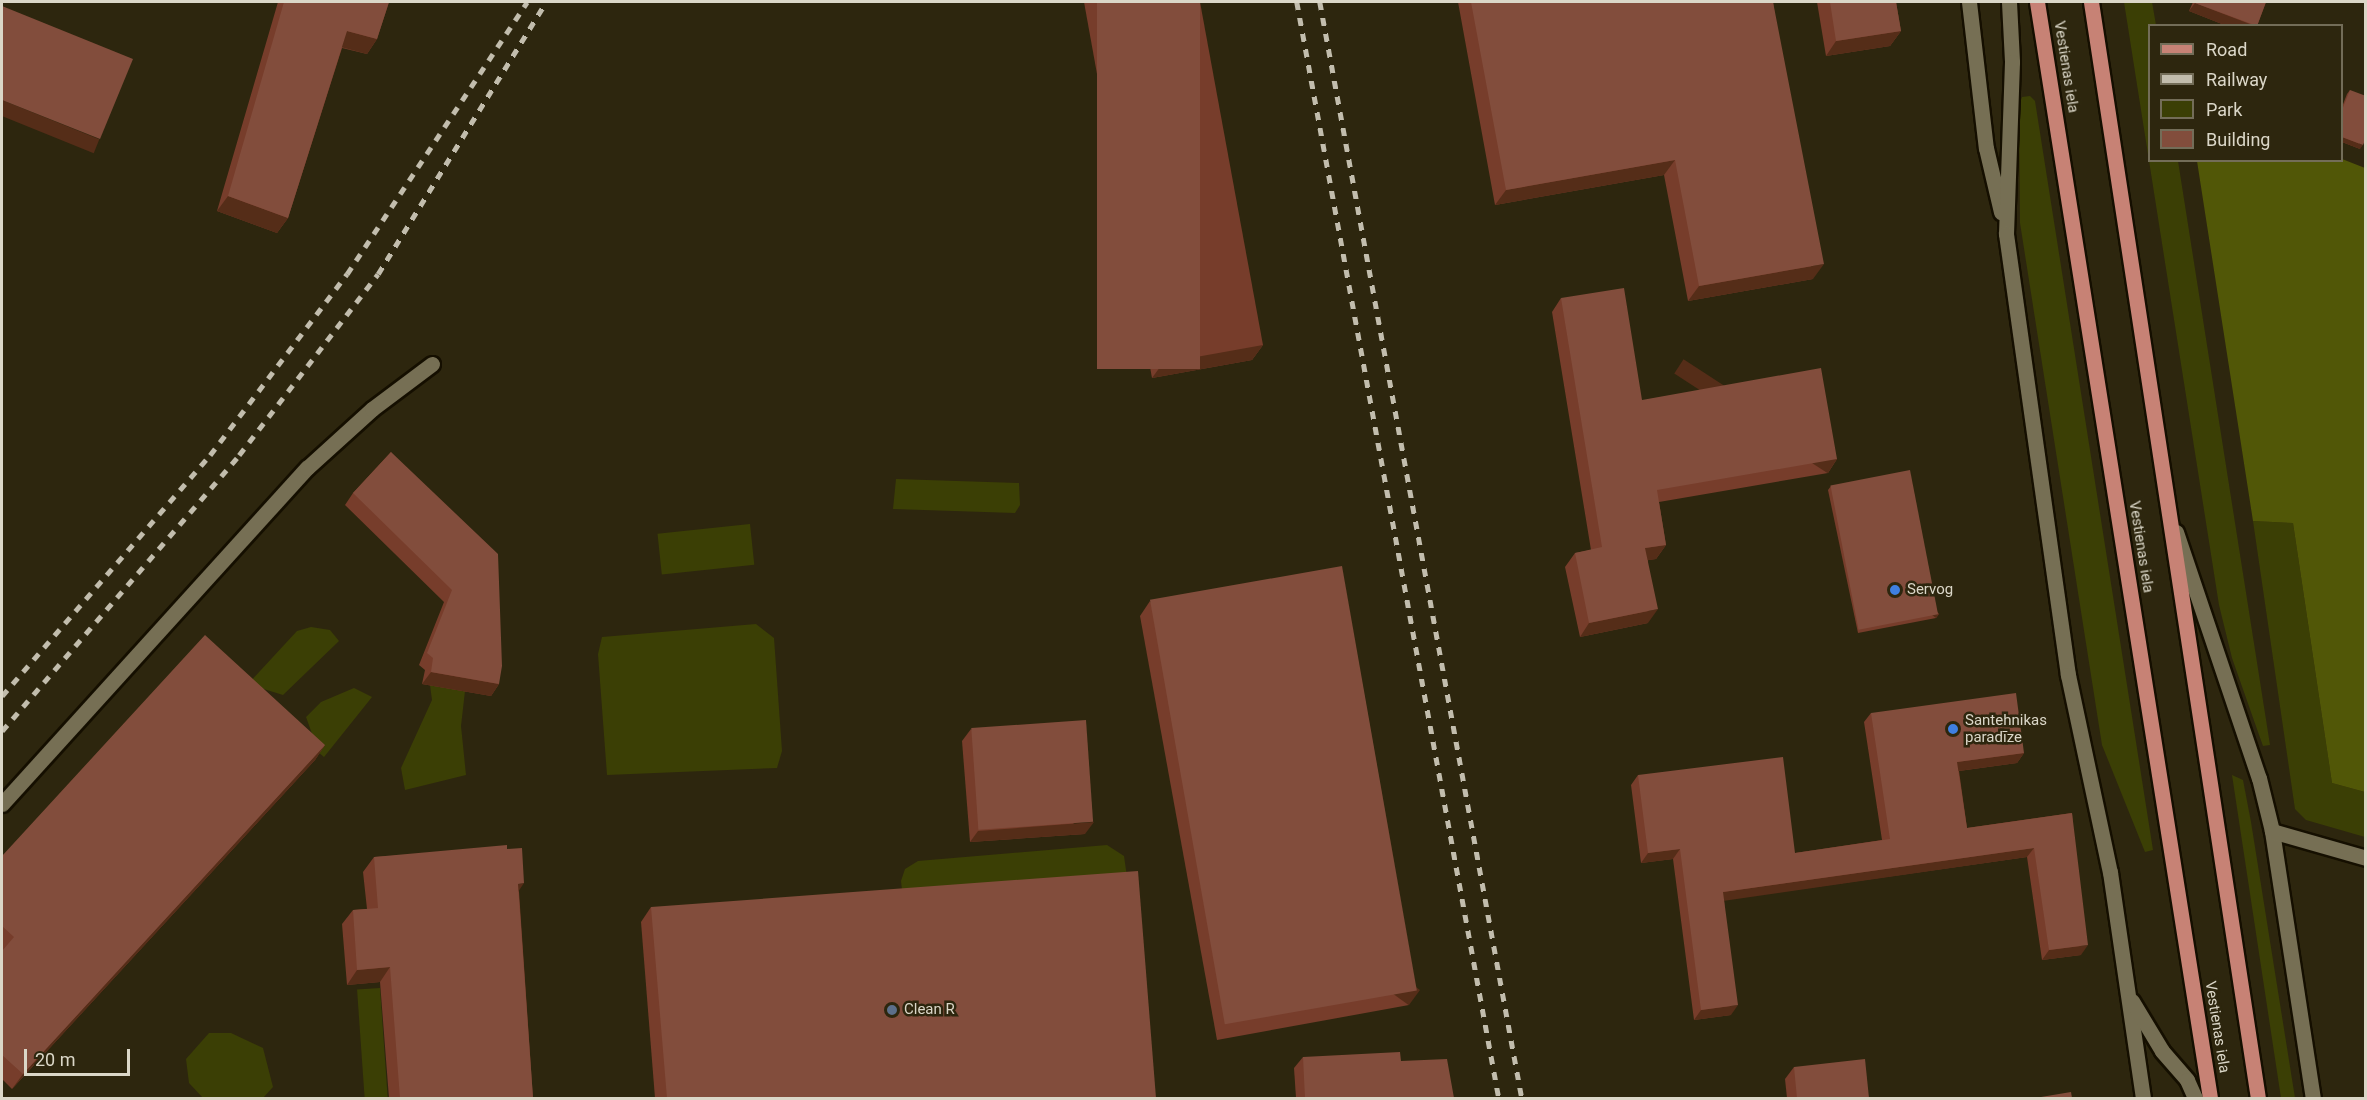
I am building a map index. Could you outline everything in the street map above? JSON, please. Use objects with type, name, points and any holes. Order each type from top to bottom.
[{"type":"main road","name":"Vestienas iela","points":[[2037,2],[2210,1098]]},
{"type":"main road","name":"Vestienas iela","points":[[2091,2],[2164,496],[2258,1098]]},
{"type":"street","points":[[1969,2],[1986,148],[2006,234],[2068,675],[2110,872],[2143,1098]]},
{"type":"street","points":[[2006,234],[2012,62],[2009,2]]},
{"type":"street","points":[[2,804],[307,468],[372,409],[432,364]]},
{"type":"street","points":[[2164,496],[2259,778],[2272,831],[2313,1098]]},
{"type":"street","points":[[2272,831],[2366,858]]},
{"type":"street","points":[[2129,996],[2162,1051],[2187,1080],[2195,1098]]},
{"type":"green space","points":[[2124,2],[2152,2],[2156,24],[2148,24],[2148,154]]},
{"type":"green space","points":[[2030,96],[2035,101],[2153,850],[2145,852],[2102,745],[2020,223],[2019,106],[2022,97]]},
{"type":"green space","points":[[2343,159],[2365,168],[2365,792],[2332,783],[2293,523],[2253,521],[2197,162],[2343,162]]},
{"type":"green space","points":[[2149,162],[2178,162],[2270,745],[2263,746],[2232,658],[2219,605]]},
{"type":"green space","points":[[896,479],[1019,483],[1020,505],[1015,513],[893,509]]},
{"type":"green space","points":[[2253,521],[2293,523],[2332,783],[2365,792],[2365,837],[2306,820],[2295,809]]},
{"type":"green space","points":[[750,524],[754,565],[662,574],[658,534]]},
{"type":"green space","points":[[756,624],[774,638],[782,751],[777,768],[607,775],[598,654],[602,637]]},
{"type":"green space","points":[[311,627],[330,630],[339,641],[283,695],[248,684],[297,631]]},
{"type":"green space","points":[[430,685],[465,691],[461,726],[466,775],[405,790],[401,768],[432,700]]},
{"type":"green space","points":[[354,688],[372,697],[324,757],[312,747],[315,742],[306,717],[321,702]]},
{"type":"green space","points":[[2232,775],[2243,780],[2295,1098],[2281,1098]]},
{"type":"green space","points":[[1107,845],[1124,856],[1128,884],[903,899],[901,881],[905,869],[918,861]]},
{"type":"green space","points":[[380,988],[388,1098],[365,1098],[357,990]]},
{"type":"green space","points":[[209,1033],[231,1033],[263,1048],[273,1087],[263,1098],[203,1098],[189,1083],[186,1059]]},
{"type":"building","points":[[284,2],[389,2],[377,39],[347,31],[288,218],[228,196]]},
{"type":"building","points":[[1097,2],[1200,2],[1200,369],[1097,369]]},
{"type":"building","points":[[1471,2],[1773,2],[1824,264],[1699,286],[1675,160],[1506,190]]},
{"type":"building","points":[[1830,2],[1896,2],[1901,31],[1836,41]]},
{"type":"building","points":[[2266,2],[2258,24],[2252,24],[2195,3]]},
{"type":"building","points":[[2,6],[133,59],[100,139],[2,100]]},
{"type":"building","points":[[2350,90],[2366,96],[2366,138],[2363,145],[2343,137],[2343,108]]},
{"type":"building","points":[[1624,288],[1642,400],[1821,368],[1837,459],[1657,490],[1666,545],[1645,548],[1658,609],[1589,623],[1575,553],[1602,547],[1561,298]]},
{"type":"building","points":[[391,452],[498,554],[502,666],[499,684],[431,672],[433,658],[427,653],[452,590],[353,493]]},
{"type":"building","points":[[1910,470],[1938,614],[1859,630],[1830,485]]},
{"type":"building","points":[[1342,566],[1417,990],[1225,1024],[1150,600]]},
{"type":"building","points":[[205,635],[325,745],[23,1074],[2,1055],[2,951],[14,937],[2,926],[2,856]]},
{"type":"building","points":[[2016,693],[2024,753],[1957,762],[1967,828],[2072,813],[2088,945],[2049,950],[2034,848],[1723,892],[1738,1005],[1701,1010],[1680,849],[1648,853],[1638,775],[1783,757],[1795,853],[1890,839],[1871,713]]},
{"type":"building","points":[[1086,720],[1093,822],[978,830],[971,728]]},
{"type":"building","points":[[507,845],[507,849],[522,848],[524,883],[518,884],[533,1098],[400,1098],[390,967],[357,970],[353,910],[378,908],[374,857]]},
{"type":"building","name":"Clean R","points":[[1138,871],[1156,1098],[667,1098],[651,907]]},
{"type":"building","points":[[1400,1052],[1401,1061],[1447,1059],[1454,1098],[1305,1098],[1303,1057]]},
{"type":"building","points":[[1865,1059],[1869,1098],[1797,1098],[1794,1067]]},
{"type":"building","points":[[2071,1092],[2072,1098],[2035,1098]]},
{"type":"railway","points":[[2,696],[210,455],[347,274],[527,2]]},
{"type":"railway","points":[[2,731],[239,455],[378,274],[546,2]]},
{"type":"railway","points":[[1297,2],[1499,1098]]},
{"type":"railway","points":[[1320,2],[1522,1098]]},
{"type":"place","name":"Servog","points":[[1895,590]]},
{"type":"place","name":"Santehnikas paradīze","points":[[1953,729]]},
{"type":"place","name":"Clean R","points":[[892,1010]]}]
